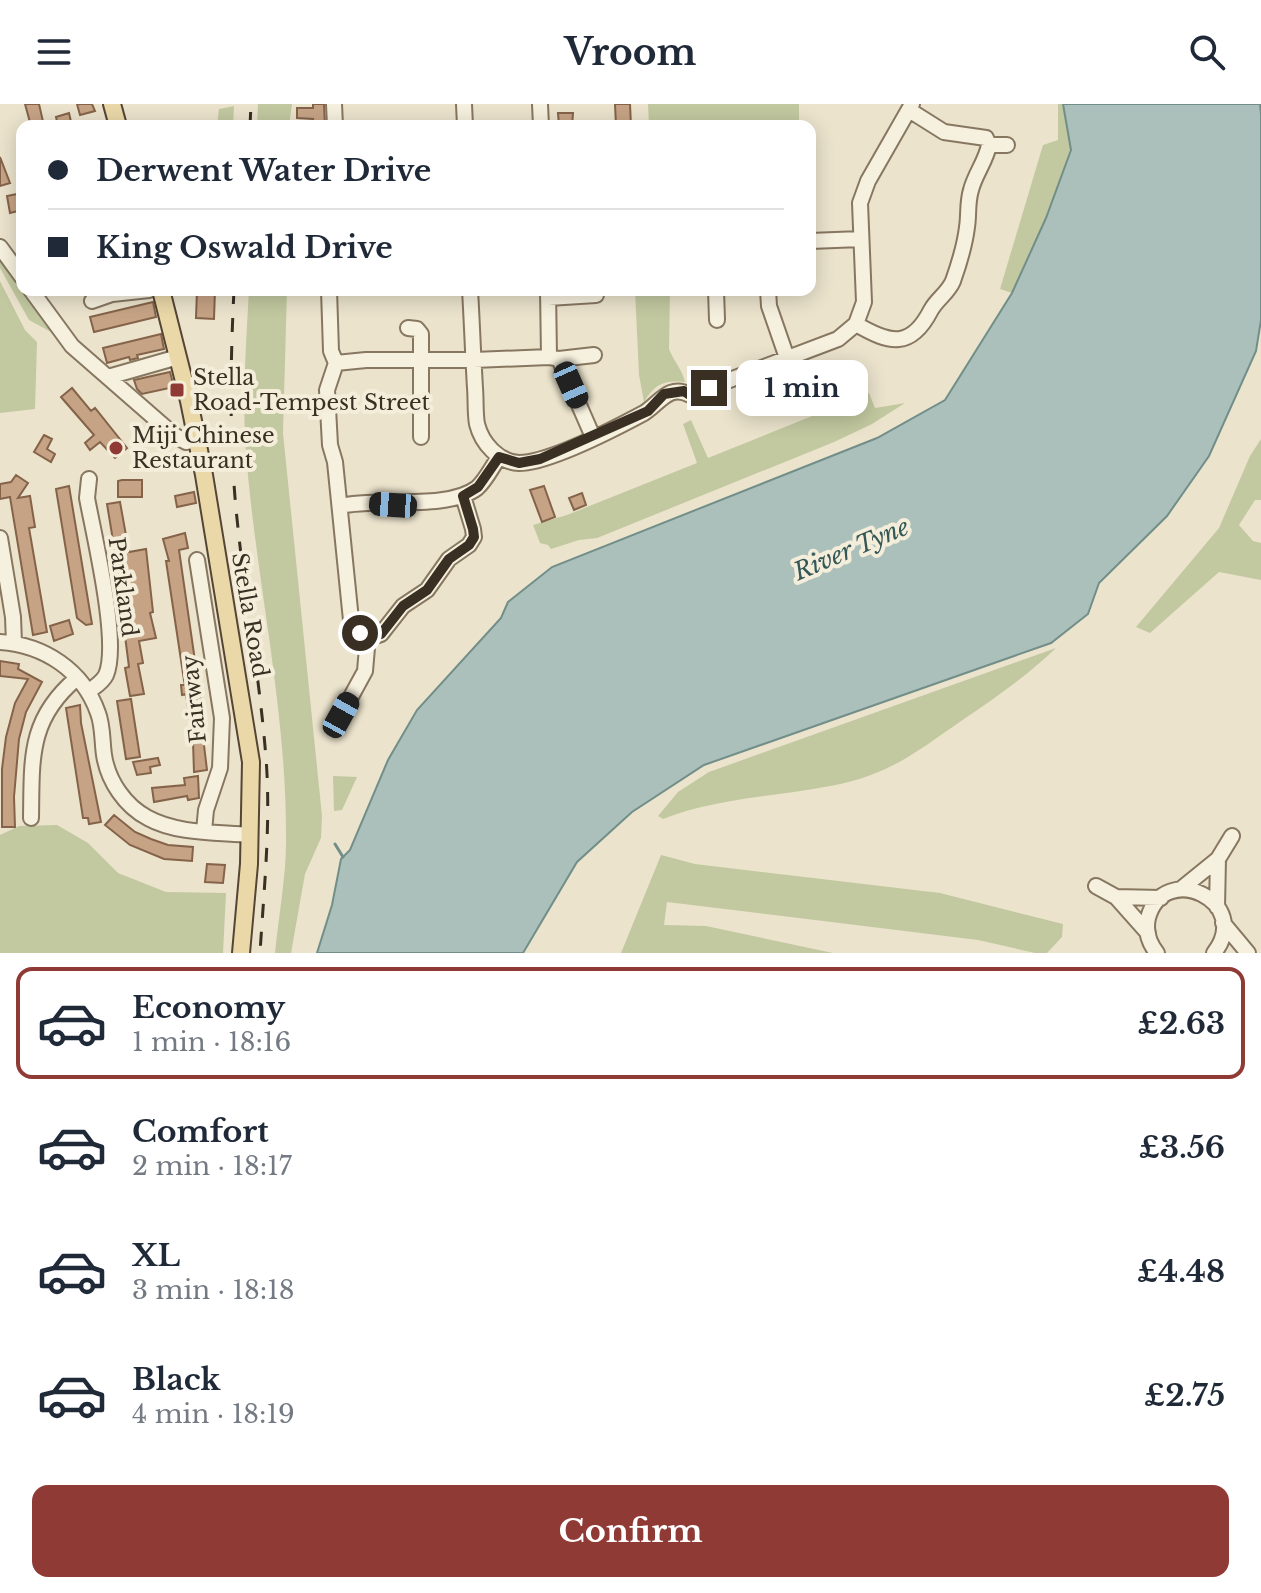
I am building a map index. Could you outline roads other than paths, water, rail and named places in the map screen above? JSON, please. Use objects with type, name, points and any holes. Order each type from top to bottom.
[{"type":"main road","name":"Stella Road","points":[[163,296],[197,440],[251,762],[250,835],[241,953]]},
{"type":"street","points":[[470,296],[477,425],[491,450],[499,457],[519,463],[540,459],[648,411],[664,394],[684,391],[690,395],[838,339],[856,324],[864,302],[860,203],[868,181],[910,107],[944,132],[986,138],[989,145],[987,155],[975,176],[967,227],[952,283],[944,297],[934,306],[926,321],[906,339],[892,340],[856,324]]},
{"type":"street","points":[[989,145],[1007,145]]},
{"type":"street","points":[[816,241],[861,239]]},
{"type":"street","points":[[0,247],[16,269]]},
{"type":"street","points":[[35,296],[72,346],[181,439],[186,442],[197,440]]},
{"type":"street","points":[[92,301],[106,296]]},
{"type":"street","points":[[329,296],[331,351],[336,363],[327,390],[330,445],[335,462],[351,620],[360,633],[368,636],[381,634],[403,606],[427,590],[449,559],[469,545],[474,537],[463,496]]},
{"type":"street","points":[[548,296],[554,358],[593,437]]},
{"type":"street","points":[[716,296],[717,320]]},
{"type":"street","points":[[768,296],[787,358]]},
{"type":"street","points":[[408,328],[417,329],[421,334],[421,437]]},
{"type":"street","points":[[336,363],[594,355]]},
{"type":"street","points":[[108,377],[178,357]]},
{"type":"street","points":[[340,506],[357,502],[393,505],[463,496],[478,487],[499,457]]},
{"type":"street","name":"Parkland","points":[[88,692],[102,681],[109,660],[107,612],[87,498],[89,479]]},
{"type":"street","points":[[0,538],[13,617],[7,643],[53,657],[64,664],[88,692],[99,715],[107,770],[126,801],[147,818],[179,829],[250,835]]},
{"type":"street","name":"Fairway","points":[[197,560],[222,718],[220,768],[206,810],[204,831]]},
{"type":"street","points":[[341,715],[365,671],[368,636]]},
{"type":"street","points":[[31,818],[33,756],[43,717],[58,694],[77,678]]},
{"type":"street","points":[[1148,933],[1150,912],[1161,898],[1180,889],[1218,859],[1232,836]]},
{"type":"street","points":[[1218,859],[1217,907],[1223,923],[1248,953]]},
{"type":"street","points":[[1096,886],[1116,897],[1148,933],[1156,952]]},
{"type":"street","points":[[1180,889],[1199,892],[1217,907]]},
{"type":"street","points":[[1116,897],[1161,898]]},
{"type":"street","points":[[1214,953],[1222,937],[1223,923]]},
{"type":"water","name":"River Tyne","points":[[1063,104],[1260,104],[1261,115],[1261,320],[1256,351],[1209,456],[1167,516],[1099,583],[1088,614],[1051,643],[704,765],[632,812],[577,862],[523,953],[317,953],[332,905],[341,859],[350,850],[388,760],[417,710],[501,618],[508,602],[552,567],[877,438],[945,400],[1012,293],[1046,218],[1071,150]]},
{"type":"waterway","points":[[335,844],[343,857]]},
{"type":"railway","points":[[250,120],[251,104]]},
{"type":"railway","points":[[234,296],[231,379],[233,469],[241,557],[257,671],[268,807],[260,953]]},
{"type":"place","name":"Stella Road-Tempest Street","points":[[177,390]]},
{"type":"place","name":"Miji Chinese Restaurant","points":[[116,448]]}]
